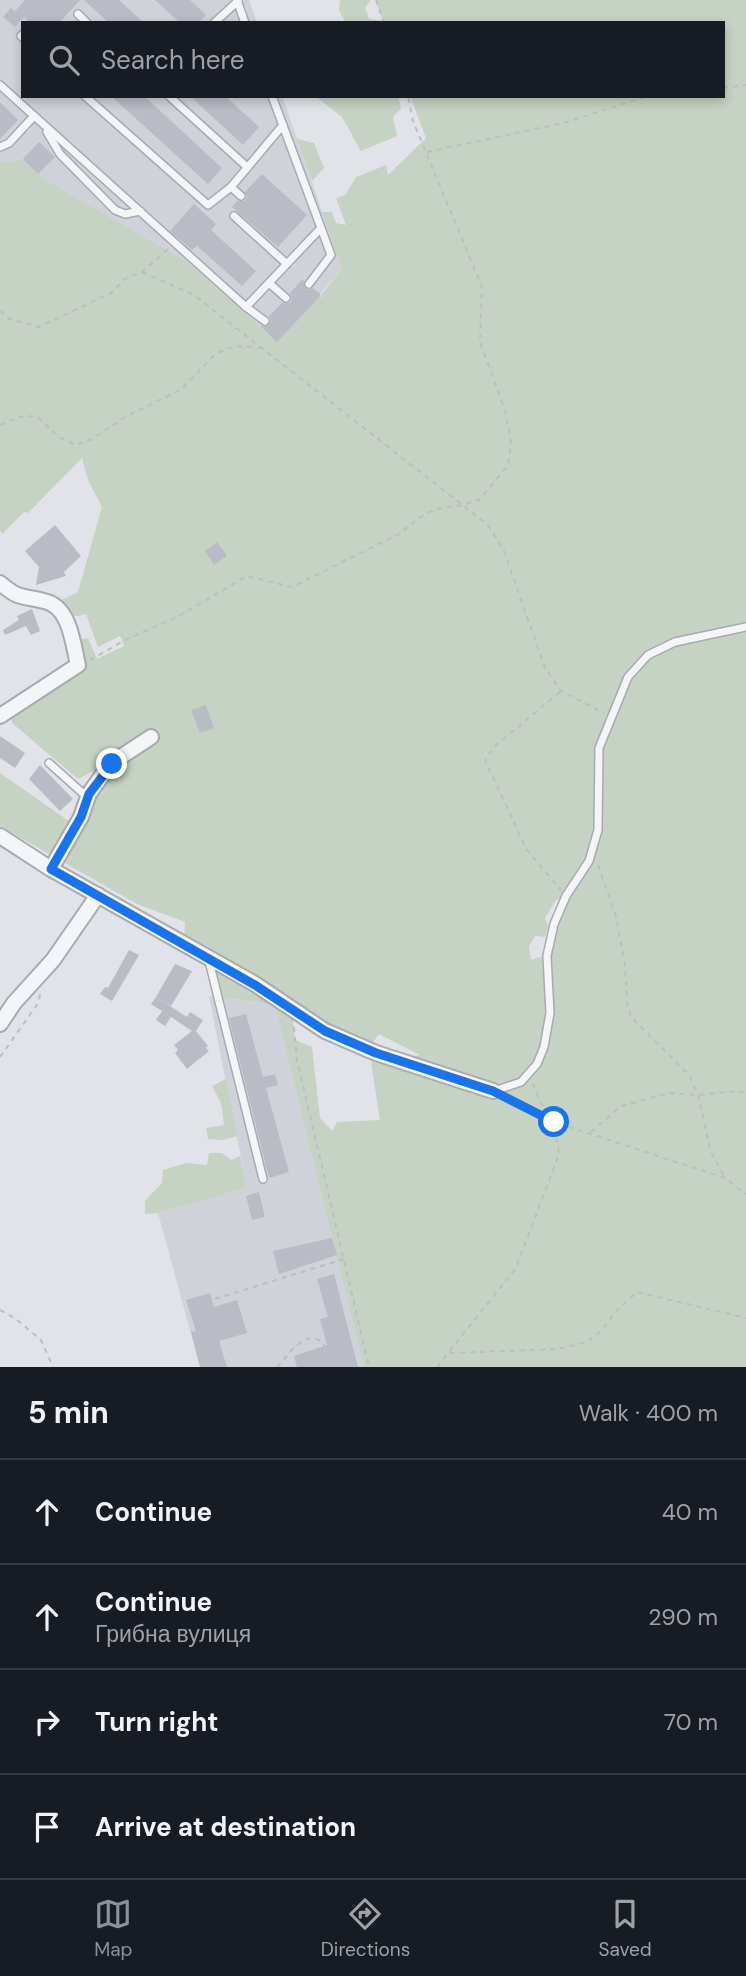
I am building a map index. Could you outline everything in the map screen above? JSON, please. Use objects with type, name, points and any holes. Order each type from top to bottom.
[{"type":"street","points":[[0,583],[19,598],[46,601],[58,607],[69,630],[78,665],[0,716]]},
{"type":"street","points":[[51,869],[81,817],[88,798],[112,764],[151,737]]},
{"type":"street","points":[[0,836],[51,869],[255,985],[325,1031],[376,1053],[493,1091]]},
{"type":"street","points":[[0,1024],[98,895]]},
{"type":"lane","points":[[216,21],[237,1],[244,21]]},
{"type":"lane","points":[[78,14],[85,21]]},
{"type":"lane","points":[[0,85],[246,307],[265,321]]},
{"type":"lane","points":[[87,98],[208,205],[231,187],[283,125]]},
{"type":"lane","points":[[171,98],[246,166]]},
{"type":"lane","points":[[273,98],[331,255],[309,284]]},
{"type":"lane","points":[[0,148],[9,143],[34,116]]},
{"type":"lane","points":[[44,125],[60,154],[115,210],[125,214],[139,211]]},
{"type":"lane","points":[[231,187],[241,196]]},
{"type":"lane","points":[[234,216],[287,264]]},
{"type":"lane","points":[[246,307],[321,228]]},
{"type":"lane","points":[[269,283],[286,298]]},
{"type":"lane","points":[[493,1091],[521,1082],[537,1064],[544,1047],[550,1013],[547,956],[554,924],[566,896],[589,861],[592,851],[598,830],[599,748],[628,677],[648,655],[675,642],[746,627]]},
{"type":"lane","points":[[49,762],[88,798]]},
{"type":"lane","points":[[209,960],[263,1179]]},
{"type":"path","points":[[376,0],[383,21]]},
{"type":"path","points":[[725,88],[746,85]]},
{"type":"path","points":[[78,665],[125,640],[179,617],[247,576],[292,587],[399,534],[435,509],[463,505],[480,499],[508,465],[511,442],[505,410],[480,342],[482,287],[413,121],[408,98]]},
{"type":"path","points":[[426,152],[563,123],[642,98]]},
{"type":"path","points":[[0,311],[10,319],[39,327],[111,293],[125,279],[142,272],[175,243]]},
{"type":"path","points":[[142,272],[194,295],[488,525],[504,551],[545,668],[561,691],[610,717]]},
{"type":"path","points":[[0,425],[19,417],[37,416],[57,436],[76,445],[92,439],[125,418],[182,389],[215,354],[235,346],[264,348]]},
{"type":"path","points":[[561,691],[495,746],[485,760],[527,850],[566,896]]},
{"type":"path","points":[[592,851],[615,916],[625,965],[627,1003],[631,1017],[689,1075],[698,1096],[710,1152],[725,1178]]},
{"type":"path","points":[[0,1057],[39,1002],[41,973]]},
{"type":"path","points":[[292,1009],[297,1060],[369,1367]]},
{"type":"path","points":[[437,1367],[516,1268],[559,1153],[554,1122],[533,1086],[531,1070]]},
{"type":"path","points":[[493,1091],[554,1122],[725,1178],[746,1194]]},
{"type":"path","points":[[589,1133],[621,1106],[669,1093],[698,1096],[736,1091],[746,1093]]},
{"type":"path","points":[[215,1299],[344,1259]]},
{"type":"path","points":[[449,1353],[558,1349],[587,1342],[602,1330],[617,1310],[637,1292],[746,1318]]},
{"type":"path","points":[[0,1310],[16,1319],[41,1340],[53,1367]]},
{"type":"path","points":[[277,1367],[294,1347],[304,1340],[319,1340],[328,1347],[333,1367]]},
{"type":"shaded area","points":[[0,0],[249,0],[256,21],[21,21],[21,98],[283,98],[342,269],[277,342],[186,261],[44,179],[23,159],[0,163]]},
{"type":"shaded area","points":[[209,996],[275,1005],[364,1367],[200,1367],[158,1213],[247,1188]]},
{"type":"green space","points":[[340,0],[371,0],[365,8],[369,19],[383,21],[345,21],[339,10]]},
{"type":"green space","points":[[376,0],[746,0],[746,1367],[364,1367],[275,1005],[218,997],[213,976],[222,967],[184,944],[185,922],[137,904],[0,826],[0,773],[79,828],[119,758],[78,779],[12,723],[11,710],[74,668],[72,641],[88,638],[97,659],[124,646],[120,636],[98,647],[86,614],[68,615],[53,604],[78,592],[102,507],[88,480],[82,458],[28,513],[24,512],[2,534],[0,530],[0,163],[23,159],[44,179],[186,261],[277,342],[319,296],[324,297],[321,295],[342,269],[322,212],[332,212],[336,223],[346,225],[336,198],[345,195],[356,177],[386,165],[388,175],[426,138],[411,98],[725,98],[725,21],[383,21]],"holes":[[[565,896],[547,955],[531,960],[529,946],[535,936],[545,937],[548,926],[545,918],[556,900]],[[292,1009],[368,1049],[379,1034],[420,1055],[371,1062],[380,1120],[337,1122],[332,1131],[320,1118],[312,1047],[295,1040]]]},
{"type":"green space","points":[[318,98],[398,98],[401,108],[393,117],[397,136],[361,151],[342,117]]},
{"type":"green space","points":[[297,139],[314,143],[324,168],[312,181]]},
{"type":"green space","points":[[226,1079],[237,1136],[223,1140],[208,1139],[206,1128],[224,1125],[221,1103],[212,1086]]},
{"type":"green space","points":[[209,1153],[222,1153],[231,1160],[240,1156],[247,1188],[158,1213],[145,1214],[145,1201],[162,1183],[163,1170],[186,1163],[207,1165]]},
{"type":"building","points":[[25,0],[80,0],[61,21],[28,21],[24,17],[15,27],[3,17],[11,8],[15,11]]},
{"type":"building","points":[[84,0],[119,0],[142,21],[107,21]]},
{"type":"building","points":[[155,0],[190,0],[206,15],[200,21],[178,21]]},
{"type":"building","points":[[113,98],[146,98],[222,168],[208,184]]},
{"type":"building","points":[[192,98],[227,98],[259,127],[243,145]]},
{"type":"building","points":[[0,102],[18,120],[0,139]]},
{"type":"building","points":[[39,142],[55,157],[38,174],[23,159]]},
{"type":"building","points":[[262,174],[307,215],[278,247],[232,207],[237,201],[245,201],[245,192]]},
{"type":"building","points":[[194,204],[216,224],[211,230],[256,271],[242,286],[197,246],[192,250],[170,231]]},
{"type":"building","points":[[303,279],[305,288],[313,288],[321,295],[277,342],[260,326],[269,325],[269,316],[282,303],[290,303],[290,293]]},
{"type":"building","points":[[55,525],[81,556],[64,572],[66,576],[36,585],[39,567],[25,551]]},
{"type":"building","points":[[217,542],[227,556],[214,565],[205,551]]},
{"type":"building","points":[[32,609],[40,631],[31,635],[26,626],[5,635],[3,630],[19,620],[17,616]]},
{"type":"building","points":[[206,705],[214,728],[200,733],[191,710]]},
{"type":"building","points":[[0,736],[25,753],[15,768],[0,758]]},
{"type":"building","points":[[40,765],[73,799],[60,811],[29,779]]},
{"type":"building","points":[[129,950],[139,955],[112,1001],[100,994],[105,987],[108,988]]},
{"type":"building","points":[[175,964],[192,971],[171,1006],[156,997]]},
{"type":"building","points":[[156,997],[187,1017],[190,1012],[203,1020],[196,1031],[209,1051],[187,1069],[175,1053],[178,1050],[174,1045],[192,1031],[171,1017],[165,1026],[156,1020],[162,1011],[151,1004]]},
{"type":"building","points":[[246,1014],[263,1077],[275,1074],[278,1085],[266,1088],[289,1172],[269,1178],[229,1018]]},
{"type":"building","points":[[259,1192],[265,1217],[252,1220],[246,1196]]},
{"type":"building","points":[[332,1238],[337,1255],[279,1274],[273,1251]]},
{"type":"building","points":[[334,1274],[358,1367],[297,1367],[294,1356],[327,1345],[320,1319],[328,1317],[317,1279]]},
{"type":"building","points":[[210,1293],[214,1307],[237,1300],[247,1333],[219,1341],[227,1367],[200,1367],[191,1332],[196,1331],[186,1300]]},
{"type":"route","points":[[112,764],[89,794],[85,810],[51,869],[255,985],[325,1031],[376,1053],[493,1091],[554,1122]]}]
